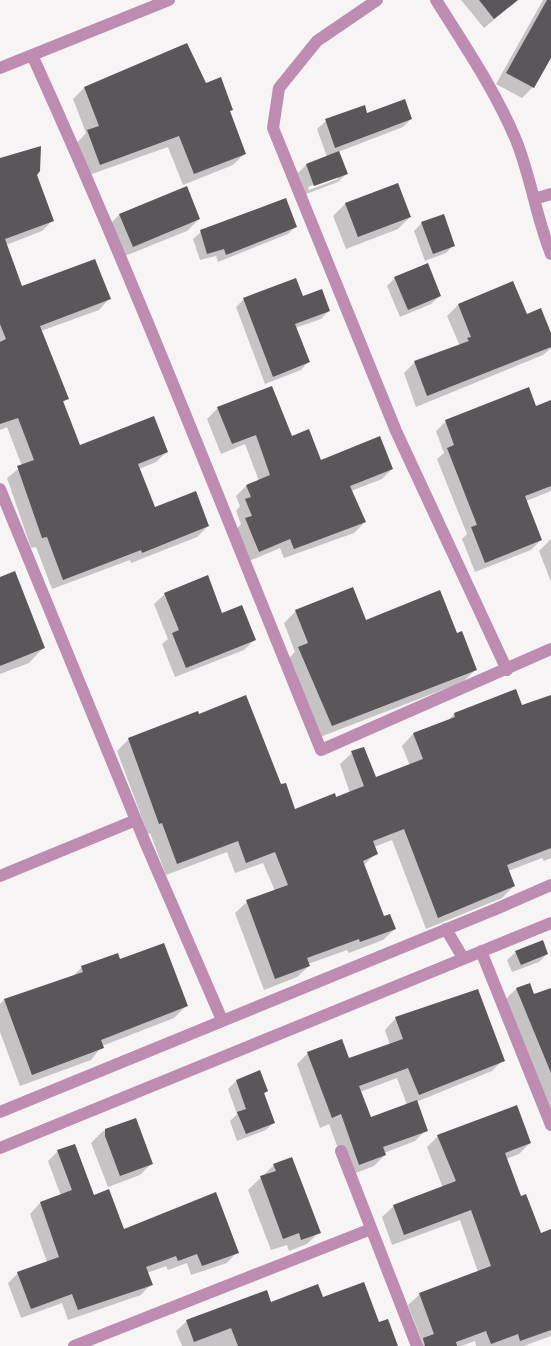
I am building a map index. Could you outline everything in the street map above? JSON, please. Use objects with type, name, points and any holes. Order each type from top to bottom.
[{"type":"street","points":[[0,68],[169,0]]},
{"type":"street","points":[[377,0],[353,14],[312,48],[279,88],[273,128],[396,431],[507,670]]},
{"type":"street","points":[[436,0],[497,96],[517,142],[551,254]]},
{"type":"street","points":[[32,55],[75,149],[147,322],[321,750],[507,670],[551,649]]},
{"type":"street","points":[[534,200],[551,194]]},
{"type":"street","points":[[0,489],[136,820],[222,1020]]},
{"type":"street","points":[[0,876],[136,820]]},
{"type":"street","points":[[0,1112],[551,885]]},
{"type":"street","points":[[0,1148],[551,923]]},
{"type":"street","points":[[446,929],[463,958]]},
{"type":"street","points":[[481,951],[551,1125]]},
{"type":"street","points":[[341,1151],[417,1346]]},
{"type":"street","points":[[74,1346],[371,1229]]},
{"type":"building","points":[[479,0],[518,0],[494,19]]},
{"type":"building","points":[[547,0],[551,0],[551,58],[534,88],[506,73]]},
{"type":"building","points":[[187,43],[206,83],[221,77],[233,110],[230,111],[246,154],[194,174],[179,136],[100,165],[87,130],[99,126],[84,87]]},
{"type":"building","points":[[405,99],[412,119],[335,148],[325,119],[365,105],[367,113]]},
{"type":"building","points":[[41,146],[40,171],[37,175],[54,221],[5,239],[22,286],[95,259],[111,299],[40,326],[69,399],[63,401],[80,445],[154,416],[168,452],[138,464],[155,507],[196,491],[209,526],[142,553],[141,550],[63,580],[47,537],[42,538],[17,466],[34,460],[18,418],[0,424],[0,342],[6,339],[0,324],[0,158]]},
{"type":"building","points":[[339,151],[348,174],[314,186],[306,164]]},
{"type":"building","points":[[398,183],[411,217],[358,237],[345,203]]},
{"type":"building","points":[[187,186],[200,219],[133,247],[119,214]]},
{"type":"building","points":[[286,198],[297,227],[226,255],[224,249],[207,254],[200,230]]},
{"type":"building","points":[[444,214],[455,246],[433,254],[421,222]]},
{"type":"building","points":[[428,263],[441,296],[408,310],[394,277]]},
{"type":"building","points":[[296,278],[303,296],[322,289],[330,311],[295,324],[310,362],[273,377],[243,298]]},
{"type":"building","points":[[513,281],[527,314],[541,308],[551,333],[551,347],[427,396],[414,361],[469,341],[467,338],[471,337],[458,304]]},
{"type":"building","points":[[272,386],[292,436],[309,429],[321,460],[380,436],[393,469],[350,486],[366,522],[294,549],[290,539],[259,552],[245,518],[252,516],[245,499],[251,497],[246,485],[270,475],[256,435],[232,444],[217,407]]},
{"type":"building","points":[[529,387],[536,406],[551,400],[551,486],[525,496],[542,540],[485,563],[471,527],[477,525],[447,448],[454,445],[445,420]]},
{"type":"building","points":[[15,571],[45,648],[0,666],[0,577]]},
{"type":"building","points":[[208,575],[222,613],[242,605],[256,640],[186,668],[172,633],[179,630],[164,593]]},
{"type":"building","points":[[353,587],[366,620],[440,590],[457,633],[462,631],[477,670],[332,726],[298,647],[308,643],[295,610]]},
{"type":"building","points":[[516,689],[522,705],[551,695],[551,848],[507,865],[515,886],[438,918],[404,829],[373,841],[378,854],[363,861],[384,916],[390,914],[396,929],[360,942],[359,939],[307,958],[310,966],[275,979],[246,900],[288,885],[275,852],[246,863],[238,841],[177,864],[162,823],[159,824],[128,738],[198,711],[199,714],[246,695],[281,784],[286,783],[295,809],[335,793],[336,797],[364,786],[351,751],[364,747],[376,777],[423,759],[413,733],[455,717],[454,713]]},
{"type":"building","points":[[543,940],[548,954],[521,965],[515,951]]},
{"type":"building","points":[[164,943],[188,1006],[101,1040],[104,1048],[32,1075],[4,999],[83,972],[81,966],[118,953],[120,959]]},
{"type":"building","points":[[530,983],[534,994],[551,988],[551,1073],[516,988]]},
{"type":"building","points":[[478,989],[505,1061],[419,1095],[408,1068],[359,1086],[371,1117],[417,1100],[428,1131],[383,1147],[386,1155],[359,1165],[341,1114],[332,1118],[307,1052],[342,1039],[349,1058],[403,1039],[395,1017]]},
{"type":"building","points":[[260,1070],[268,1091],[264,1093],[275,1123],[246,1134],[237,1112],[246,1109],[236,1080]]},
{"type":"building","points":[[517,1105],[531,1143],[505,1153],[521,1196],[526,1194],[541,1233],[551,1229],[551,1330],[520,1341],[518,1334],[491,1344],[486,1331],[456,1342],[457,1346],[425,1346],[423,1338],[434,1334],[419,1293],[491,1266],[471,1210],[404,1235],[393,1205],[456,1181],[437,1135]]},
{"type":"building","points":[[136,1118],[153,1164],[120,1176],[105,1136],[105,1129]]},
{"type":"building","points":[[75,1144],[94,1195],[109,1189],[124,1229],[216,1192],[239,1253],[202,1266],[197,1254],[178,1261],[176,1256],[146,1267],[153,1285],[78,1310],[72,1294],[31,1309],[17,1272],[59,1257],[40,1202],[72,1190],[57,1150]]},
{"type":"building","points":[[292,1157],[321,1233],[301,1240],[299,1233],[283,1239],[260,1176],[276,1171],[273,1164]]},
{"type":"building","points":[[364,1282],[379,1322],[388,1319],[398,1346],[238,1346],[231,1328],[194,1342],[186,1320],[267,1290],[271,1302],[318,1284],[323,1297]]}]
